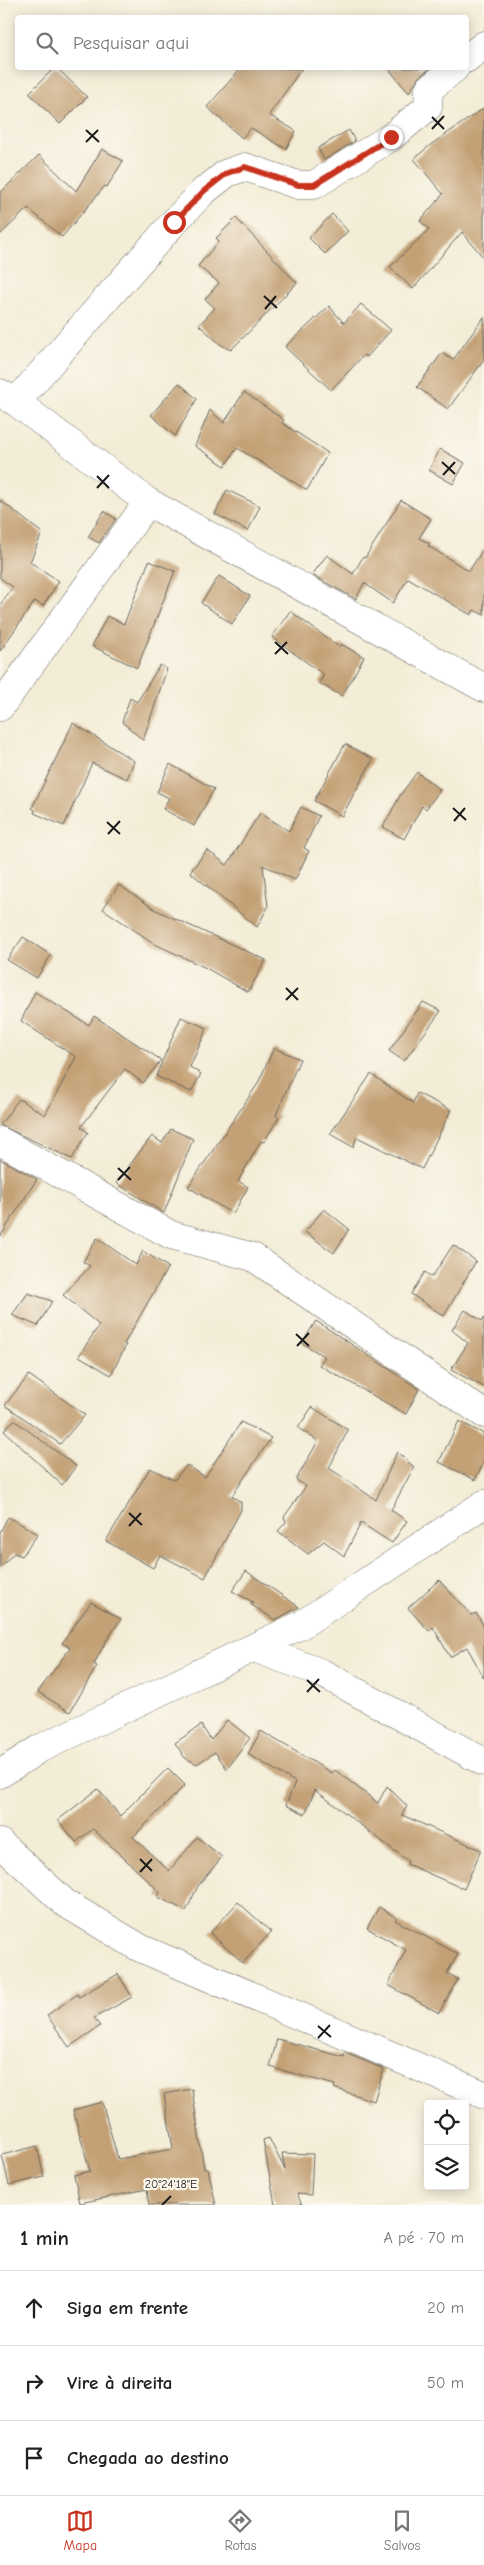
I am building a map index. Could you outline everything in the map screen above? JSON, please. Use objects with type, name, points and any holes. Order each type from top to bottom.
[{"type":"street","points":[[469,57],[484,45]]},
{"type":"street","points":[[452,70],[428,89],[428,107],[391,137],[314,185],[298,185],[245,167],[227,173],[204,191],[8,397],[148,502],[484,688]]},
{"type":"street","points":[[0,707],[148,502]]},
{"type":"street","points":[[0,1141],[171,1235],[253,1257],[484,1414]]},
{"type":"street","points":[[0,1774],[46,1745],[300,1625],[484,1504]]},
{"type":"street","points":[[254,1648],[322,1673],[484,1762]]},
{"type":"street","points":[[0,1843],[64,1903],[140,1948],[484,2095]]},
{"type":"building","points":[[52,70],[59,70],[87,97],[60,124],[29,93]]},
{"type":"building","points":[[239,70],[301,70],[269,115],[296,131],[286,149],[251,128],[242,138],[207,107]]},
{"type":"building","points":[[390,70],[428,70],[419,77],[409,93]]},
{"type":"building","points":[[484,108],[484,258],[462,232],[413,289],[390,267],[429,229],[420,221],[443,194],[414,159],[429,146]]},
{"type":"building","points":[[349,130],[355,141],[324,160],[318,148]]},
{"type":"building","points":[[102,149],[123,161],[107,187],[105,186],[62,237],[28,208],[0,235],[0,193],[39,155],[76,191]]},
{"type":"building","points":[[332,214],[348,231],[325,254],[309,238]]},
{"type":"building","points":[[236,218],[297,283],[231,350],[220,344],[199,325],[215,308],[205,299],[219,283],[198,266],[219,241],[216,238]]},
{"type":"building","points":[[361,304],[391,330],[367,357],[364,355],[331,390],[285,347],[329,306],[344,323]]},
{"type":"building","points":[[484,317],[484,360],[448,409],[417,387],[442,353],[453,360]]},
{"type":"building","points":[[179,383],[197,399],[175,436],[151,415]]},
{"type":"building","points":[[244,392],[284,420],[282,423],[328,453],[307,490],[237,448],[225,466],[195,446],[210,410],[224,423]]},
{"type":"building","points":[[440,449],[465,463],[453,484],[429,470]]},
{"type":"building","points":[[227,490],[260,506],[248,531],[215,514]]},
{"type":"building","points":[[0,500],[42,533],[30,562],[59,581],[43,606],[35,601],[0,651],[0,605],[13,587],[0,578]]},
{"type":"building","points":[[401,500],[431,519],[419,538],[430,544],[428,546],[469,571],[484,548],[484,615],[474,610],[471,615],[408,578],[393,603],[364,583],[356,599],[312,575],[327,555],[353,574]]},
{"type":"building","points":[[104,511],[116,519],[99,543],[88,537]]},
{"type":"building","points":[[149,561],[175,571],[137,668],[92,646],[107,616],[124,624]]},
{"type":"building","points":[[219,576],[250,596],[232,624],[201,603]]},
{"type":"building","points":[[290,611],[339,647],[341,644],[364,657],[342,696],[319,683],[324,675],[272,637]]},
{"type":"building","points":[[160,665],[167,669],[143,740],[122,722],[130,698],[137,702]]},
{"type":"building","points":[[73,723],[134,761],[127,779],[92,763],[64,826],[34,813],[35,810],[32,808]]},
{"type":"building","points":[[345,744],[373,759],[342,816],[314,801]]},
{"type":"building","points":[[170,764],[214,789],[194,826],[163,809],[169,798],[157,792]]},
{"type":"building","points":[[417,772],[440,790],[426,809],[422,806],[404,839],[383,827],[401,794]]},
{"type":"building","points":[[301,807],[319,816],[304,848],[309,851],[295,880],[263,865],[268,907],[257,927],[190,872],[207,850],[227,865],[260,813],[289,831]]},
{"type":"building","points":[[119,885],[156,910],[266,960],[248,992],[206,968],[155,944],[103,909]]},
{"type":"building","points":[[23,937],[51,955],[37,978],[7,960]]},
{"type":"building","points":[[35,992],[89,1025],[94,1016],[161,1060],[143,1083],[125,1069],[81,1127],[88,1132],[72,1159],[0,1125],[19,1099],[45,1115],[76,1057],[21,1021]]},
{"type":"building","points":[[423,1002],[441,1011],[404,1061],[389,1051]]},
{"type":"building","points":[[181,1017],[207,1028],[190,1067],[201,1074],[191,1092],[156,1076]]},
{"type":"building","points":[[274,1048],[300,1059],[276,1115],[279,1117],[264,1142],[261,1141],[238,1181],[248,1187],[233,1214],[188,1187],[257,1085]]},
{"type":"building","points":[[371,1074],[413,1103],[417,1093],[451,1110],[422,1169],[357,1137],[353,1147],[330,1134]]},
{"type":"building","points":[[171,1129],[193,1139],[164,1213],[116,1183],[152,1136],[162,1143]]},
{"type":"building","points":[[0,1159],[37,1179],[0,1237]]},
{"type":"building","points":[[324,1209],[349,1229],[334,1253],[305,1232]]},
{"type":"building","points":[[97,1238],[136,1265],[143,1251],[168,1267],[124,1344],[126,1345],[111,1375],[79,1356],[99,1325],[63,1295],[90,1266],[83,1262]]},
{"type":"building","points":[[453,1245],[476,1261],[444,1316],[411,1294],[425,1272],[432,1277]]},
{"type":"building","points":[[28,1293],[52,1301],[38,1326],[12,1315]]},
{"type":"building","points":[[465,1310],[482,1321],[484,1318],[484,1387],[451,1370],[468,1343],[452,1330]]},
{"type":"building","points":[[316,1321],[419,1389],[406,1414],[319,1365],[325,1357],[302,1343]]},
{"type":"building","points":[[29,1375],[85,1415],[60,1444],[5,1405]]},
{"type":"building","points":[[312,1407],[348,1430],[329,1468],[376,1500],[397,1452],[414,1467],[391,1510],[407,1521],[392,1543],[361,1523],[344,1556],[324,1541],[308,1554],[278,1531],[286,1522],[284,1517],[306,1486],[296,1480],[318,1441],[298,1428]]},
{"type":"building","points":[[14,1420],[76,1466],[62,1485],[4,1431]]},
{"type":"building","points":[[459,1421],[484,1434],[484,1462],[475,1480],[439,1462]]},
{"type":"building","points":[[241,1422],[271,1438],[232,1496],[241,1502],[241,1510],[205,1578],[160,1555],[153,1568],[106,1541],[150,1468],[174,1480],[187,1465],[205,1477]]},
{"type":"building","points":[[8,1517],[38,1534],[22,1556],[14,1553],[0,1568],[0,1532]]},
{"type":"building","points":[[246,1571],[299,1607],[275,1620],[250,1604],[253,1602],[232,1591]]},
{"type":"building","points":[[439,1580],[471,1615],[476,1613],[484,1627],[484,1678],[467,1647],[450,1657],[433,1627],[429,1631],[408,1608]]},
{"type":"building","points":[[91,1602],[121,1619],[106,1641],[94,1664],[97,1666],[70,1712],[38,1692],[70,1648],[62,1643]]},
{"type":"building","points":[[227,1720],[250,1738],[227,1769],[215,1752],[197,1764],[185,1758],[175,1743],[201,1725],[211,1740]]},
{"type":"building","points":[[261,1731],[332,1773],[335,1770],[378,1803],[387,1786],[407,1806],[402,1815],[481,1850],[464,1889],[407,1864],[408,1861],[315,1790],[305,1814],[286,1805],[295,1782],[248,1754]]},
{"type":"building","points":[[168,1768],[185,1785],[133,1837],[169,1871],[197,1837],[222,1857],[198,1886],[186,1911],[158,1897],[160,1892],[93,1829],[76,1842],[58,1820],[98,1789],[120,1816]]},
{"type":"building","points":[[238,1902],[271,1932],[243,1963],[210,1933]]},
{"type":"building","points":[[379,1907],[397,1918],[395,1920],[458,1954],[447,1973],[458,1979],[439,2013],[388,1985],[406,1950],[367,1928]]},
{"type":"building","points":[[118,1974],[132,1997],[94,2018],[100,2026],[69,2047],[47,2015],[78,1994],[79,1997]]},
{"type":"building","points":[[277,2039],[344,2057],[345,2053],[384,2069],[374,2101],[334,2088],[335,2085],[270,2067]]},
{"type":"building","points":[[192,2089],[204,2169],[208,2169],[216,2205],[149,2205],[147,2189],[80,2203],[74,2175],[90,2171],[73,2110],[102,2102],[118,2159],[173,2149],[164,2094]]},
{"type":"building","points":[[269,2138],[285,2170],[282,2153],[313,2154],[311,2195],[297,2194],[302,2205],[275,2205],[263,2140]]},
{"type":"building","points":[[37,2146],[44,2177],[9,2185],[2,2155]]},
{"type":"route","points":[[174,222],[204,191],[227,173],[245,167],[298,185],[314,185],[391,137]]}]
